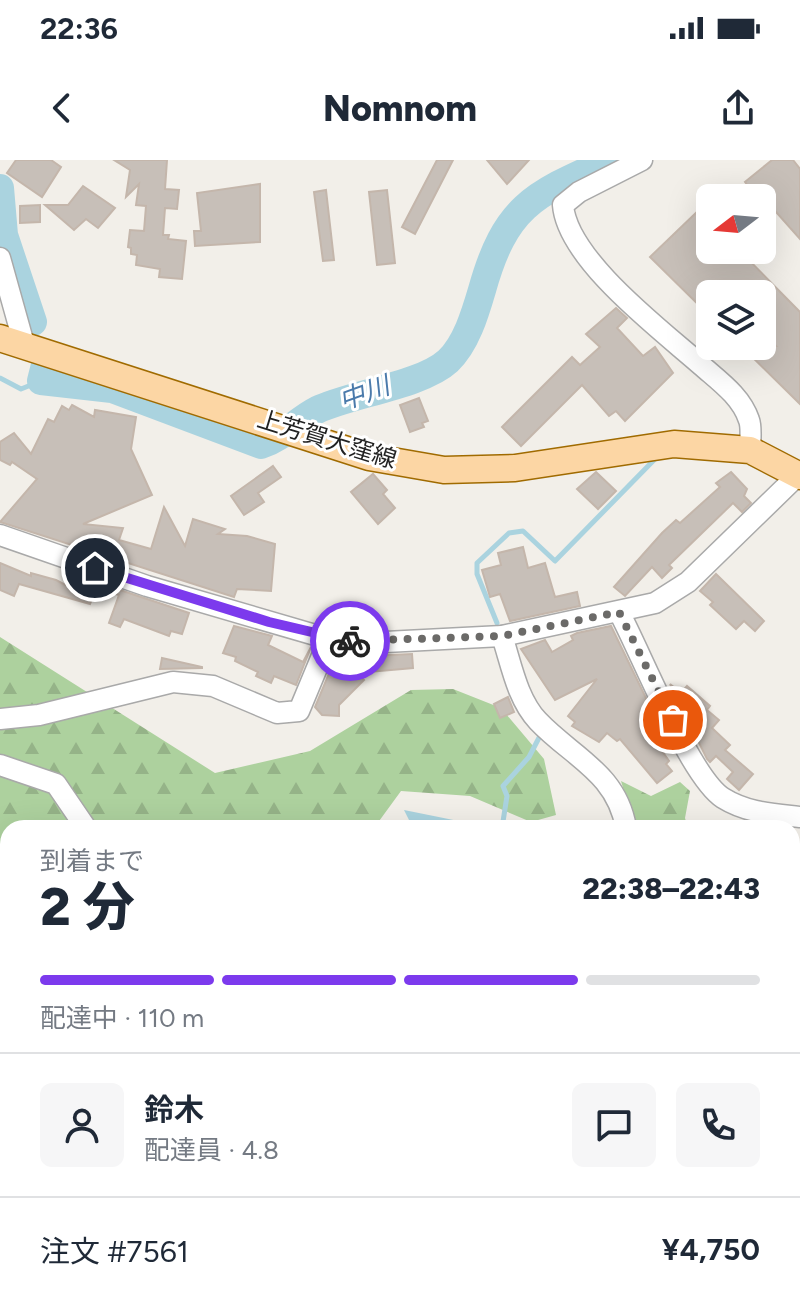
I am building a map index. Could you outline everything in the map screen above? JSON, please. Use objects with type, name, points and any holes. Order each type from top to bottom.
[{"type":"main road","name":"上芳賀大窪線","points":[[12,341],[369,457],[444,470],[515,468],[674,444],[750,450],[799,476]]},
{"type":"street","points":[[642,160],[579,192],[563,205],[564,222],[573,241],[629,302],[734,394],[750,421],[750,450]]},
{"type":"street","points":[[0,258],[12,341]]},
{"type":"street","points":[[0,535],[147,586],[329,639],[366,643],[502,636],[655,603],[688,582],[799,476]]},
{"type":"street","points":[[619,612],[691,761],[721,797],[755,812],[800,817]]},
{"type":"street","points":[[502,636],[528,707],[538,721],[607,782],[618,798],[624,820]]},
{"type":"street","points":[[0,719],[39,715],[173,682],[213,686],[277,713],[299,711],[329,639]]},
{"type":"street","points":[[0,765],[56,784],[81,820]]},
{"type":"green space","points":[[0,637],[215,773],[310,751],[411,690],[453,689],[501,708],[544,759],[556,815],[526,820],[470,796],[401,791],[380,820],[0,820]]},
{"type":"green space","points":[[621,781],[651,796],[680,782],[690,791],[686,820],[633,820]]},
{"type":"water","points":[[404,810],[453,820],[409,820]]},
{"type":"building","points":[[16,160],[51,160],[61,167],[42,197],[7,173]]},
{"type":"building","points":[[114,160],[167,160],[165,189],[179,190],[177,209],[165,208],[163,235],[169,235],[168,239],[186,241],[182,279],[159,277],[160,269],[136,265],[137,255],[131,254],[128,247],[130,230],[144,231],[146,206],[136,205],[139,184],[126,197],[130,170]]},
{"type":"building","points":[[437,160],[453,160],[415,234],[402,227]]},
{"type":"building","points":[[487,160],[529,160],[507,184]]},
{"type":"building","points":[[772,160],[793,160],[800,169],[800,239],[776,212],[776,184],[745,182]]},
{"type":"building","points":[[260,184],[260,242],[195,246],[194,231],[201,231],[197,193]]},
{"type":"building","points":[[83,186],[115,208],[98,228],[86,219],[74,230],[45,205],[68,205]]},
{"type":"building","points":[[326,190],[334,260],[323,261],[314,192]]},
{"type":"building","points":[[387,190],[395,263],[377,265],[369,192]]},
{"type":"building","points":[[40,205],[40,222],[20,223],[20,206]]},
{"type":"building","points":[[696,213],[696,264],[753,264],[769,280],[696,280],[696,302],[650,257]]},
{"type":"building","points":[[776,288],[800,312],[800,404],[755,360],[776,360]]},
{"type":"building","points":[[616,308],[627,318],[617,328],[643,356],[655,347],[673,373],[625,421],[616,411],[609,416],[582,385],[521,446],[502,427],[572,357],[580,365],[600,347],[586,334]]},
{"type":"building","points":[[419,398],[428,421],[422,423],[424,427],[410,432],[400,405]]},
{"type":"building","points":[[72,405],[94,417],[95,410],[136,417],[131,449],[152,495],[83,524],[123,528],[119,540],[151,549],[164,507],[185,546],[193,519],[225,529],[218,534],[247,536],[275,544],[271,591],[237,589],[234,597],[0,522],[37,479],[12,462],[10,465],[0,460],[0,442],[14,433],[31,454],[48,419],[54,422],[62,406],[69,410]]},
{"type":"building","points":[[273,466],[281,477],[258,493],[264,502],[244,515],[231,496]]},
{"type":"building","points":[[596,472],[616,491],[598,509],[577,489]]},
{"type":"building","points":[[731,472],[747,489],[744,496],[751,503],[742,512],[733,503],[669,565],[672,568],[662,578],[652,567],[625,596],[614,587],[662,533],[676,520],[680,523],[720,487],[716,483]]},
{"type":"building","points":[[373,474],[387,490],[383,494],[395,508],[378,524],[351,492]]},
{"type":"building","points":[[523,547],[528,568],[545,563],[555,597],[577,592],[580,606],[510,621],[500,594],[490,597],[482,570],[501,565],[498,553]]},
{"type":"building","points":[[0,563],[31,576],[31,573],[56,580],[92,599],[90,604],[19,584],[14,596],[0,590]]},
{"type":"building","points":[[716,574],[764,621],[755,631],[744,621],[736,629],[700,591]]},
{"type":"building","points":[[78,576],[189,613],[182,634],[171,631],[169,636],[124,619],[120,627],[109,623],[119,595],[75,582]]},
{"type":"building","points":[[234,626],[272,636],[268,645],[303,662],[311,647],[296,685],[274,676],[271,683],[256,676],[258,672],[235,661],[236,657],[223,653]]},
{"type":"building","points":[[611,626],[661,729],[652,737],[669,761],[666,764],[672,771],[657,783],[620,739],[617,741],[607,733],[599,742],[572,726],[575,722],[568,716],[597,679],[555,700],[521,649],[545,640],[552,652],[573,640],[571,636],[577,633]]},
{"type":"building","points":[[412,654],[413,668],[369,672],[368,656]]},
{"type":"building","points":[[162,658],[202,667],[202,668],[160,669]]},
{"type":"building","points":[[335,659],[338,663],[342,659],[364,680],[339,705],[339,716],[322,715],[315,707]]},
{"type":"building","points":[[670,684],[681,693],[687,686],[710,706],[707,710],[719,720],[712,728],[730,745],[725,750],[753,774],[739,790],[727,779],[733,772],[716,756],[710,762],[707,759]]},
{"type":"building","points":[[508,697],[514,712],[500,718],[494,704]]},
{"type":"waterway","name":"中川","points":[[45,365],[41,381],[112,389],[261,445],[317,410],[421,377],[448,361],[469,328],[491,261],[513,220],[543,193],[611,160]]},
{"type":"waterway","name":"中川","points":[[0,188],[4,235],[33,322]]},
{"type":"waterway","points":[[0,378],[21,389],[41,381]]},
{"type":"waterway","points":[[497,623],[477,574],[477,563],[509,533],[523,531],[555,561],[655,459]]},
{"type":"waterway","points":[[503,820],[507,796],[503,786],[529,757],[542,732]]},
{"type":"way so far","points":[[350,641],[366,643],[502,636],[599,613],[619,612],[673,720]]},
{"type":"route","points":[[95,568],[269,622],[329,639],[350,641]]}]
